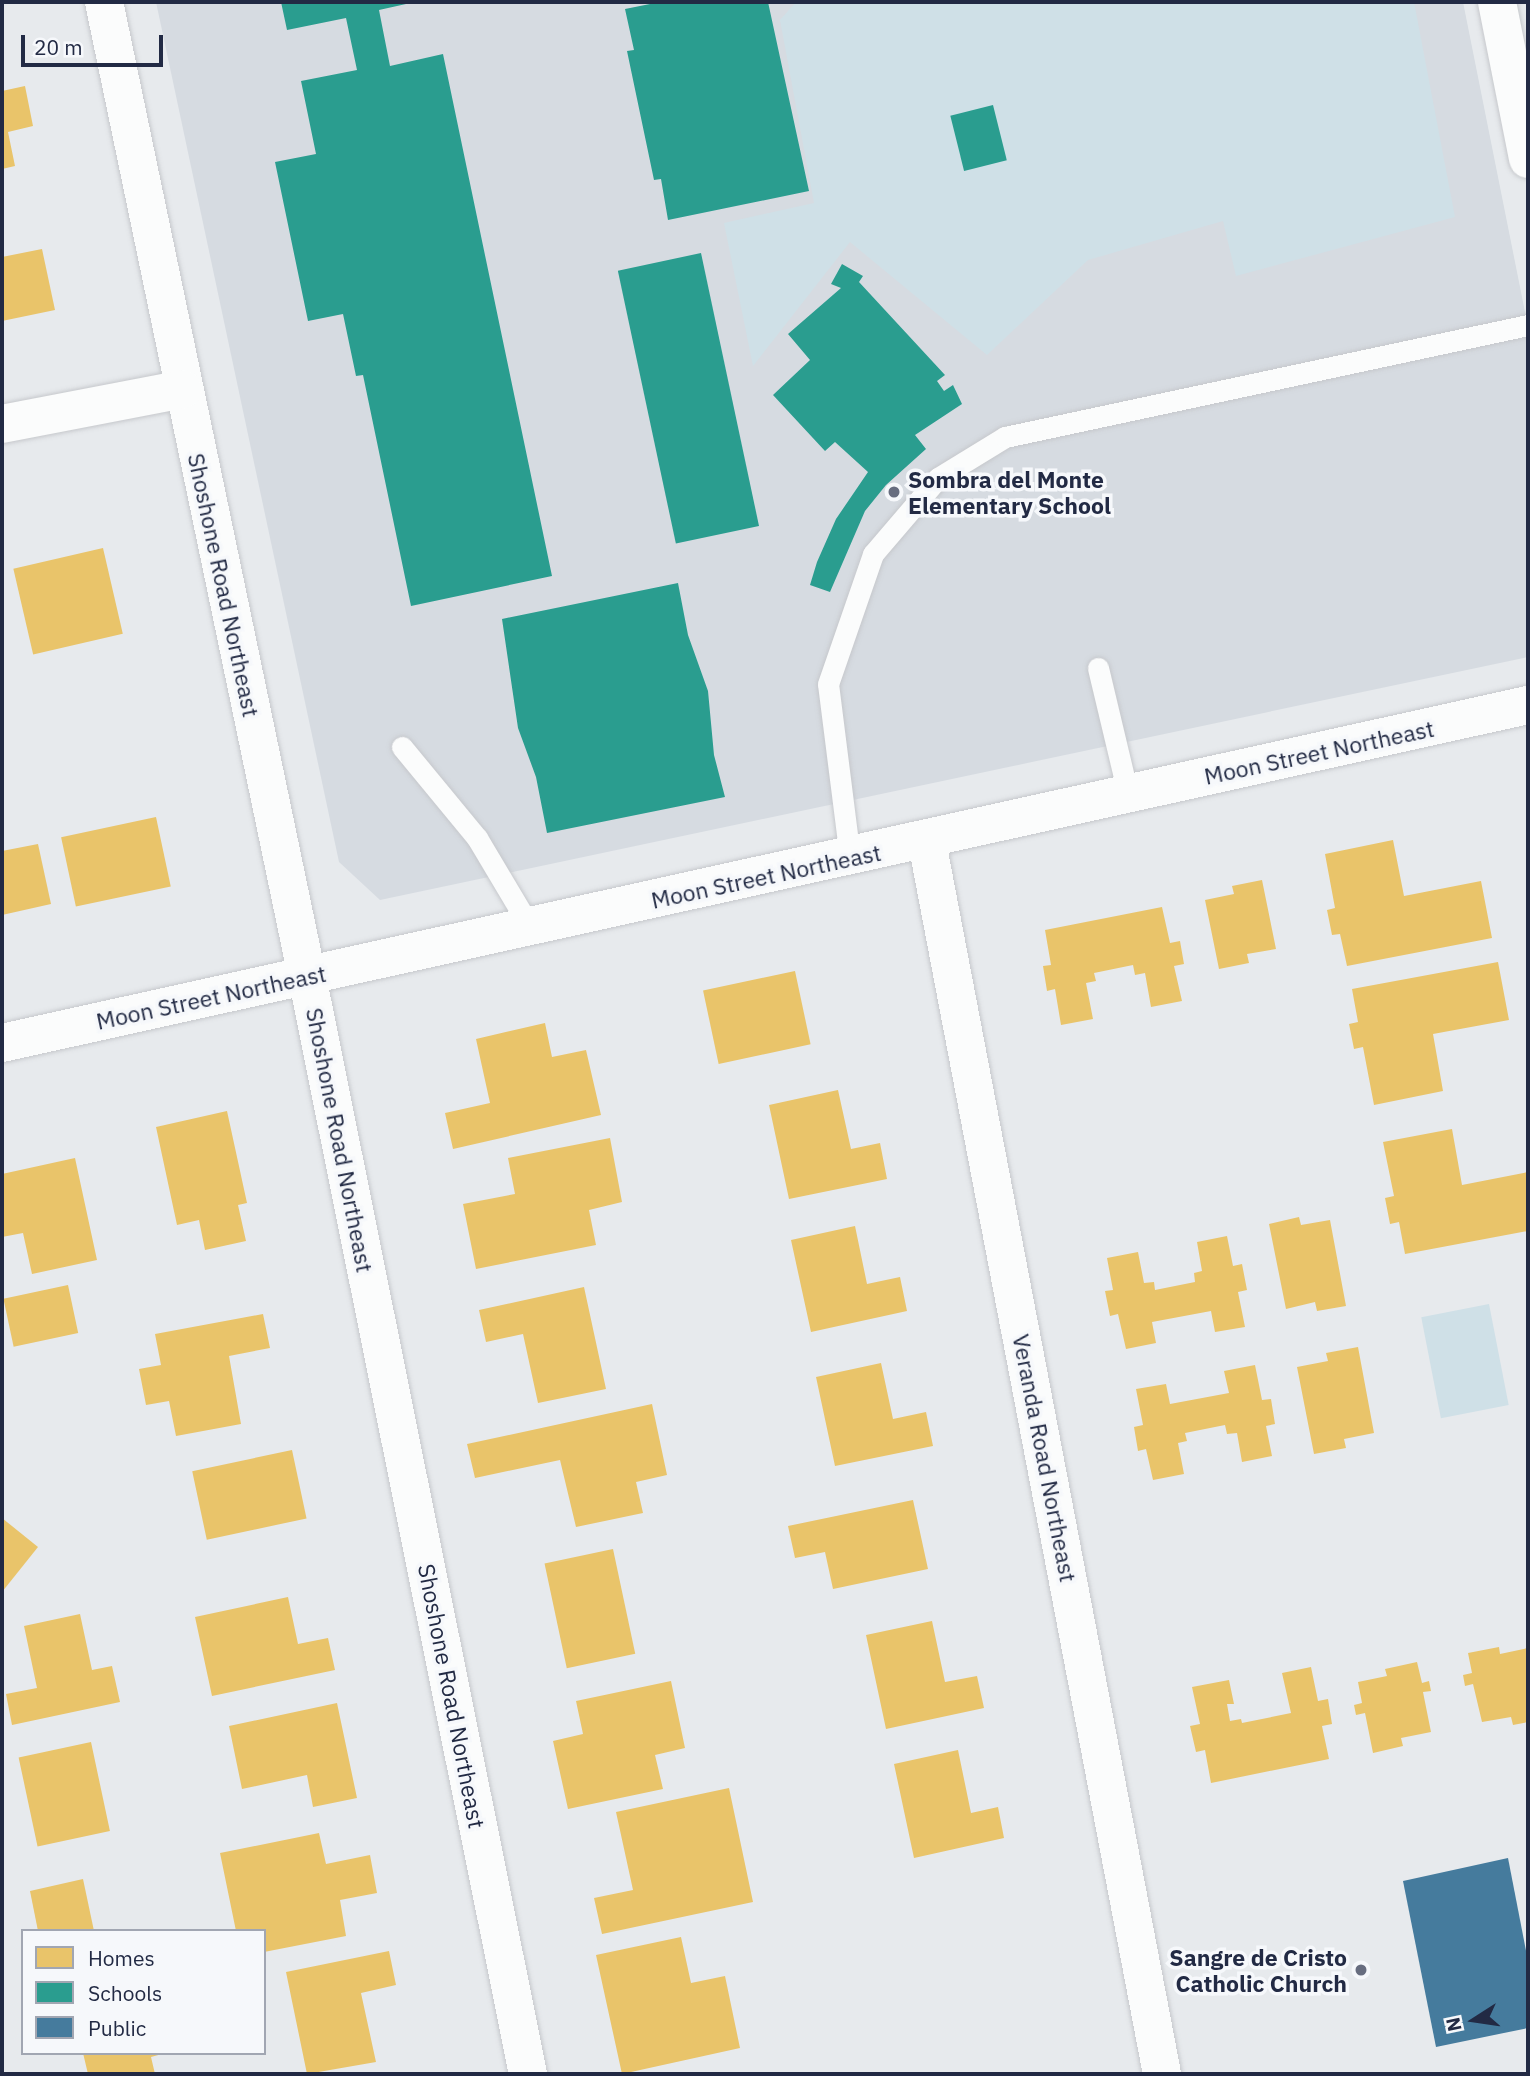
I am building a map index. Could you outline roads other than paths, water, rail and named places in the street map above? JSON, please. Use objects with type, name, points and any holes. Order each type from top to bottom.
[{"type":"street","name":"Shoshone Road Northeast","points":[[104,2],[307,976],[528,2074]]},
{"type":"street","points":[[1497,2],[1528,159]]},
{"type":"street","points":[[2,424],[183,389]]},
{"type":"street","name":"Moon Street Northeast","points":[[2,1043],[927,842],[1128,794],[1528,705]]},
{"type":"street","name":"Veranda Road Northeast","points":[[927,842],[1162,2074]]},
{"type":"lane","points":[[850,858],[828,684],[873,554],[938,478],[1005,437],[1528,325]]},
{"type":"lane","points":[[1098,668],[1128,794]]},
{"type":"lane","points":[[402,747],[477,838],[530,927]]},
{"type":"place","name":"Sombra del Monte Elementary School","points":[[894,492]]},
{"type":"place","name":"Sangre de Cristo Catholic Church","points":[[1361,1970]]}]
